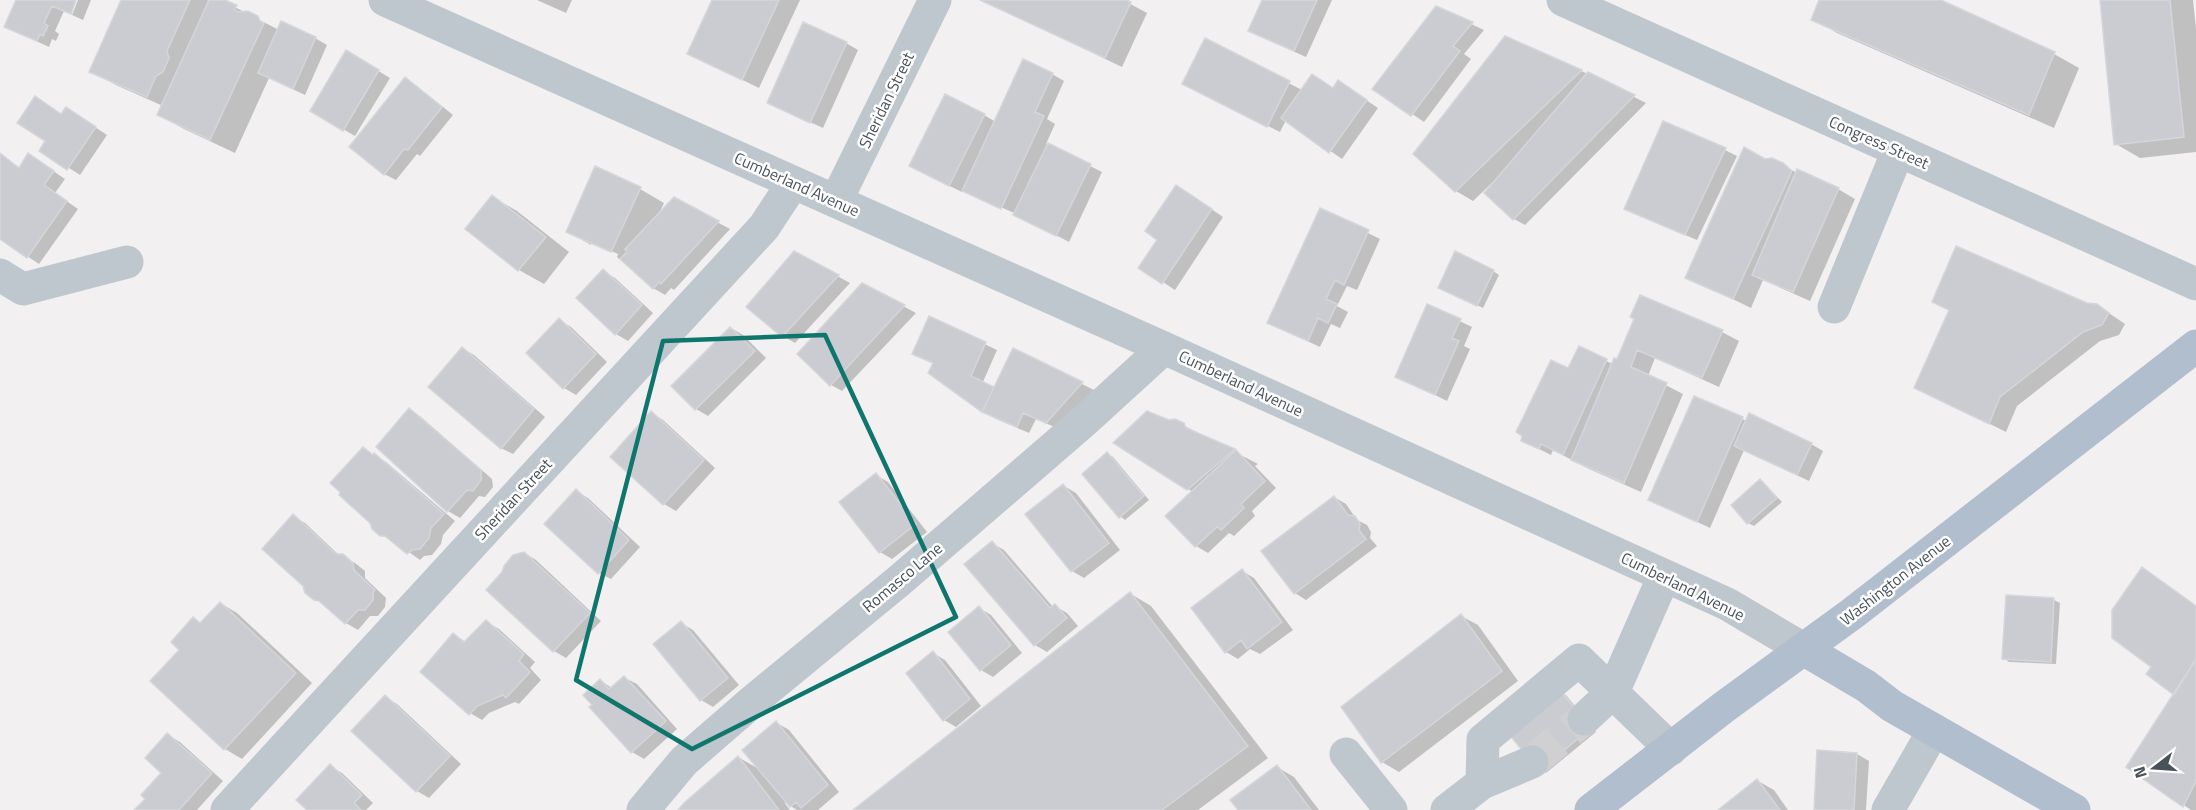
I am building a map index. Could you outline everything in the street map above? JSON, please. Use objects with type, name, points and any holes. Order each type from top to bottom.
[{"type":"main road","name":"Washington Avenue","points":[[1591,810],[1724,707],[1805,650],[2196,346]]},
{"type":"main road","name":"Cumberland Avenue","points":[[1805,650],[1866,686],[1892,706],[2074,810]]},
{"type":"street","name":"Cumberland Avenue","points":[[385,0],[1164,348],[1727,604],[1805,650]]},
{"type":"street","name":"Sheridan Street","points":[[836,201],[935,0]]},
{"type":"street","name":"Congress Street","points":[[1563,0],[1610,10],[1898,151],[2196,284]]},
{"type":"street","points":[[1834,307],[1898,151]]},
{"type":"street","name":"Sheridan Street","points":[[227,810],[764,227],[794,183]]},
{"type":"street","points":[[0,275],[23,289],[127,262]]},
{"type":"street","name":"Romasco Lane","points":[[643,810],[684,761],[900,580],[1083,422],[1164,348]]},
{"type":"street","points":[[1584,719],[1613,692],[1664,576]]},
{"type":"street","points":[[1482,783],[1484,740],[1579,660],[1671,749]]},
{"type":"street","points":[[1888,810],[1934,730]]},
{"type":"street","points":[[1346,754],[1391,810]]},
{"type":"street","points":[[1447,810],[1482,783],[1532,762]]},
{"type":"highlighted area","points":[[825,335],[956,617],[692,749],[576,680],[663,341]]},
{"type":"building","points":[[16,0],[76,0],[71,14],[52,6],[44,23],[48,26],[43,36],[40,34],[37,41],[4,27]]},
{"type":"building","points":[[121,0],[190,0],[167,51],[169,58],[163,72],[156,76],[147,97],[89,72]]},
{"type":"building","points":[[209,0],[225,0],[237,5],[234,10],[248,11],[258,16],[264,23],[210,140],[157,115]]},
{"type":"building","points":[[712,0],[779,0],[742,80],[687,54]]},
{"type":"building","points":[[980,0],[1127,0],[1131,2],[1105,58]]},
{"type":"building","points":[[1262,0],[1317,0],[1294,51],[1248,31]]},
{"type":"building","points":[[1819,0],[1941,0],[2055,52],[2029,115],[1811,20]]},
{"type":"building","points":[[1819,0],[1941,0],[2055,52],[2029,115],[1811,20]]},
{"type":"building","points":[[2100,0],[2170,0],[2184,137],[2114,145]]},
{"type":"building","points":[[2100,0],[2170,0],[2184,137],[2114,145]]},
{"type":"building","points":[[1436,6],[1473,22],[1453,46],[1460,51],[1411,116],[1372,89]]},
{"type":"building","points":[[281,21],[316,37],[293,89],[258,73]]},
{"type":"building","points":[[803,22],[847,42],[810,123],[767,103]]},
{"type":"building","points":[[1505,36],[1582,70],[1455,192],[1413,154]]},
{"type":"building","points":[[1205,38],[1290,81],[1267,127],[1182,84]]},
{"type":"building","points":[[346,50],[379,70],[343,131],[310,111]]},
{"type":"building","points":[[1023,59],[1053,73],[1035,112],[1044,116],[1001,209],[962,191]]},
{"type":"building","points":[[1588,72],[1635,95],[1513,220],[1484,193]]},
{"type":"building","points":[[1312,74],[1333,88],[1338,80],[1367,100],[1329,153],[1281,118]]},
{"type":"building","points":[[405,77],[442,107],[408,150],[404,149],[384,175],[349,147]]},
{"type":"building","points":[[945,94],[985,114],[949,186],[909,166]]},
{"type":"building","points":[[35,96],[61,114],[66,107],[96,127],[67,170],[39,151],[45,141],[17,123]]},
{"type":"building","points":[[1663,121],[1726,148],[1685,235],[1624,209]]},
{"type":"building","points":[[1048,143],[1091,164],[1056,236],[1013,215]]},
{"type":"building","points":[[1744,147],[1765,159],[1772,158],[1783,163],[1792,171],[1733,299],[1685,278]]},
{"type":"building","points":[[0,153],[19,168],[28,153],[54,171],[44,185],[67,201],[27,258],[0,239]]},
{"type":"building","points":[[595,166],[641,187],[611,252],[566,232]]},
{"type":"building","points":[[1797,169],[1839,188],[1793,292],[1752,275]]},
{"type":"building","points":[[1176,185],[1212,209],[1162,284],[1138,268],[1157,240],[1145,231]]},
{"type":"building","points":[[492,195],[546,237],[518,271],[465,229]]},
{"type":"building","points":[[674,197],[719,221],[661,284],[659,282],[653,289],[620,259],[627,252],[625,249]]},
{"type":"building","points":[[1320,208],[1369,230],[1344,285],[1335,280],[1326,299],[1337,304],[1328,323],[1318,318],[1308,341],[1267,323]]},
{"type":"building","points":[[1956,246],[2087,303],[2097,304],[2109,313],[2102,325],[2083,332],[2000,397],[1989,424],[1914,388],[1949,310],[1932,302]]},
{"type":"building","points":[[794,251],[839,275],[782,337],[746,307]]},
{"type":"building","points":[[1455,251],[1494,270],[1477,306],[1438,288]]},
{"type":"building","points":[[603,269],[642,305],[615,335],[576,298]]},
{"type":"building","points":[[862,283],[905,305],[830,386],[797,354]]},
{"type":"building","points":[[1640,295],[1723,330],[1702,378],[1637,350],[1631,367],[1667,383],[1624,483],[1571,460],[1614,358],[1617,359],[1634,319],[1630,317]]},
{"type":"building","points":[[1427,304],[1461,319],[1452,338],[1459,341],[1435,395],[1395,377]]},
{"type":"building","points":[[929,316],[986,342],[971,376],[994,387],[982,412],[928,373],[933,363],[912,354]]},
{"type":"building","points":[[559,318],[596,354],[563,389],[526,353]]},
{"type":"building","points":[[730,327],[755,351],[695,410],[671,386]]},
{"type":"building","points":[[1579,346],[1607,359],[1563,455],[1541,444],[1539,449],[1521,441],[1522,436],[1516,432],[1551,360],[1568,368]]},
{"type":"building","points":[[462,347],[534,409],[501,449],[428,387]]},
{"type":"building","points":[[1013,348],[1083,382],[1046,423],[1023,413],[1017,427],[982,412]]},
{"type":"building","points":[[1694,396],[1743,417],[1697,522],[1648,500]]},
{"type":"building","points":[[409,408],[481,470],[481,480],[473,491],[467,490],[447,512],[376,447]]},
{"type":"building","points":[[651,411],[704,460],[663,505],[610,457]]},
{"type":"building","points":[[1147,411],[1169,420],[1175,419],[1184,423],[1186,428],[1235,449],[1187,490],[1113,443]]},
{"type":"building","points":[[1749,413],[1812,443],[1797,475],[1734,446]]},
{"type":"building","points":[[363,447],[373,455],[374,453],[444,514],[431,528],[429,538],[420,549],[412,550],[407,554],[385,536],[380,536],[330,483]]},
{"type":"building","points":[[1236,450],[1265,481],[1241,504],[1244,508],[1221,530],[1217,527],[1195,547],[1165,516]]},
{"type":"building","points":[[1107,452],[1144,496],[1119,518],[1082,474]]},
{"type":"building","points":[[876,473],[916,524],[879,553],[839,502]]},
{"type":"building","points":[[1760,479],[1777,498],[1747,524],[1731,505]]},
{"type":"building","points":[[1063,484],[1109,543],[1071,572],[1025,514]]},
{"type":"building","points":[[576,489],[629,540],[598,574],[544,524]]},
{"type":"building","points":[[1334,496],[1348,515],[1355,516],[1360,524],[1359,530],[1366,539],[1294,594],[1261,551]]},
{"type":"building","points":[[293,514],[336,554],[343,554],[353,563],[354,570],[375,590],[373,600],[365,610],[358,610],[345,624],[319,601],[305,593],[303,586],[262,549]]},
{"type":"building","points":[[992,541],[1050,608],[1055,604],[1067,618],[1034,646],[964,564]]},
{"type":"building","points":[[524,552],[590,613],[553,652],[486,590],[513,555]]},
{"type":"building","points":[[2142,567],[2196,606],[2196,659],[2174,695],[2146,674],[2151,667],[2112,638],[2112,610]]},
{"type":"building","points":[[1242,569],[1282,622],[1247,649],[1241,640],[1225,653],[1191,608]]},
{"type":"building","points":[[1130,592],[1248,746],[1162,810],[853,810]]},
{"type":"building","points":[[2006,595],[2054,598],[2051,662],[2002,659]]},
{"type":"building","points":[[220,602],[296,673],[224,750],[150,681],[179,650],[171,642],[193,617],[200,623]]},
{"type":"building","points":[[979,606],[1011,645],[980,671],[948,632]]},
{"type":"building","points":[[1461,614],[1502,671],[1381,763],[1341,707]]},
{"type":"building","points":[[486,620],[524,654],[519,661],[530,672],[506,698],[503,695],[477,706],[469,715],[420,672],[453,633],[464,642]]},
{"type":"building","points":[[681,621],[728,678],[700,701],[653,644]]},
{"type":"building","points":[[933,651],[970,699],[943,721],[906,673]]},
{"type":"building","points":[[2196,659],[2196,781],[2183,807],[2126,767]]},
{"type":"building","points":[[624,676],[666,721],[631,753],[589,707],[592,705],[583,695],[600,679],[609,689]]},
{"type":"building","points":[[1560,690],[1591,728],[1539,771],[1508,733]]},
{"type":"building","points":[[385,695],[450,756],[416,792],[351,731]]},
{"type":"building","points":[[776,721],[828,785],[801,808],[796,802],[790,807],[742,750]]},
{"type":"building","points":[[167,733],[212,773],[179,810],[134,810],[145,799],[141,795],[161,773],[145,758]]},
{"type":"building","points":[[1817,750],[1857,753],[1854,810],[1814,810]]},
{"type":"building","points":[[738,756],[779,810],[678,810],[684,803]]},
{"type":"building","points":[[330,764],[362,795],[354,803],[361,810],[307,810],[296,800]]},
{"type":"building","points":[[1277,765],[1311,810],[1238,810],[1230,800]]},
{"type":"building","points":[[1757,779],[1780,810],[1718,810]]},
{"type":"tunnel","points":[[1532,762],[1584,719]]}]
